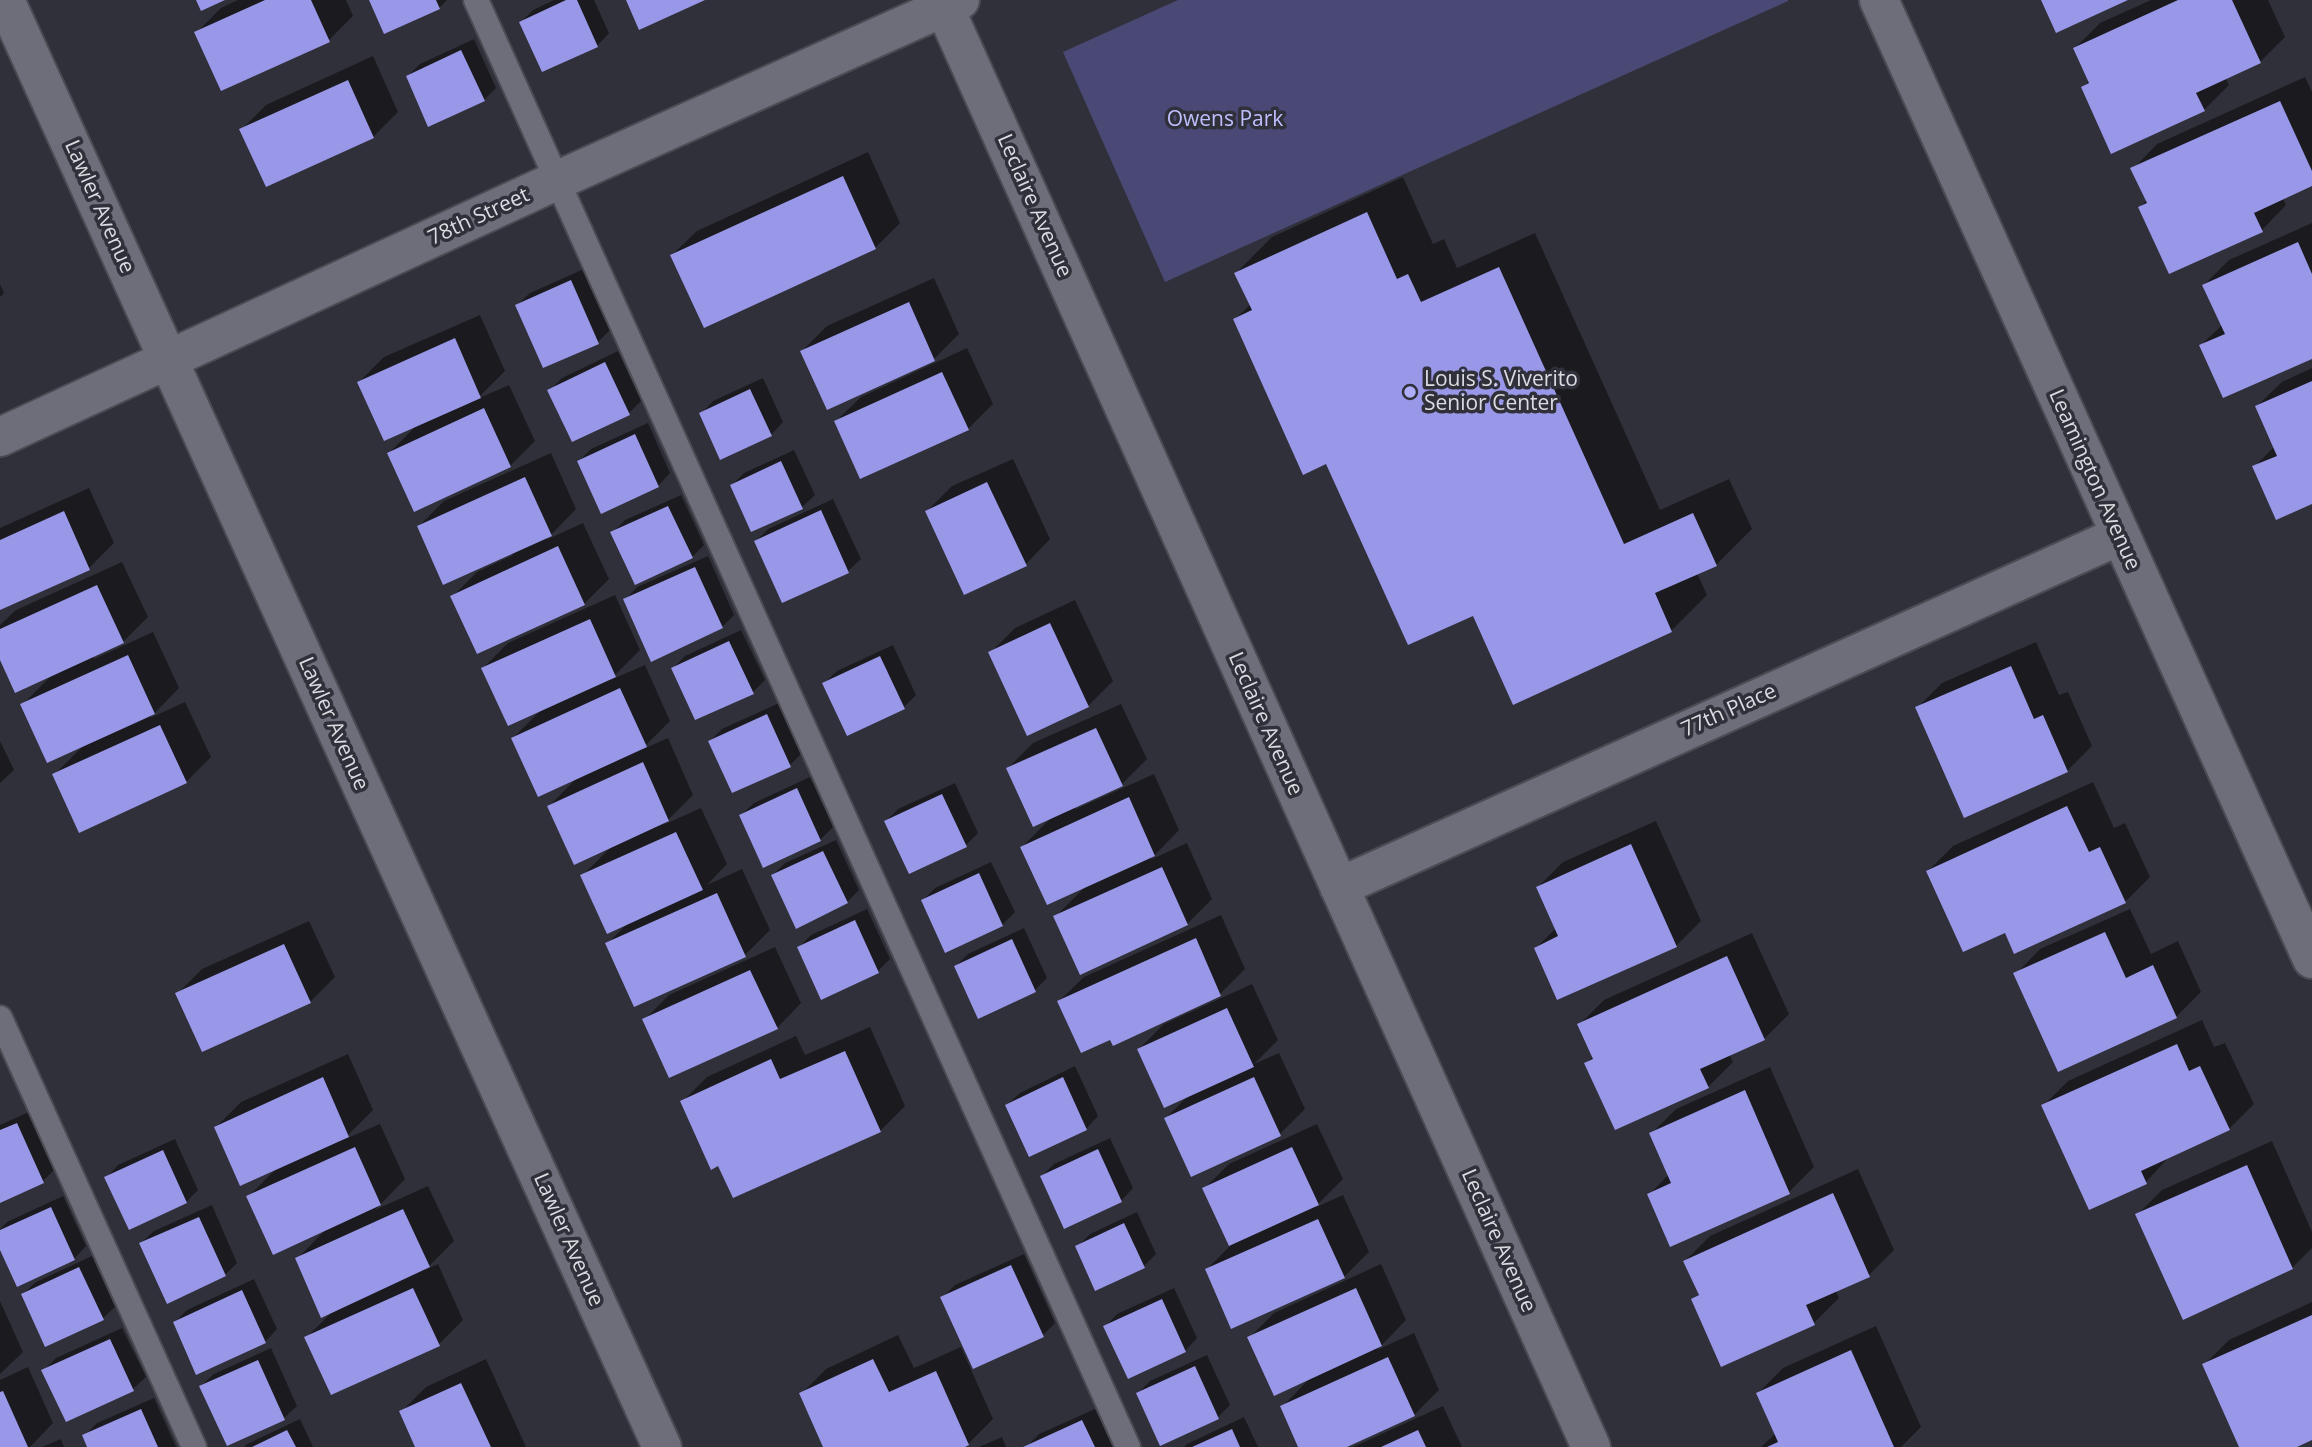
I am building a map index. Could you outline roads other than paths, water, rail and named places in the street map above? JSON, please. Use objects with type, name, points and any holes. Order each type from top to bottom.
[{"type":"street","name":"Lawler Avenue","points":[[5,0],[662,1447]]},
{"type":"street","name":"Leamington Avenue","points":[[1879,0],[2312,959]]},
{"type":"street","name":"78th Street","points":[[0,437],[949,2]]},
{"type":"street","name":"Leclaire Avenue","points":[[949,2],[1339,887],[1591,1447]]},
{"type":"street","name":"77th Place","points":[[1339,887],[2119,536]]},
{"type":"lane","points":[[476,0],[1128,1447]]},
{"type":"lane","points":[[0,1018],[194,1447]]},
{"type":"place","name":"Louis S. Viverito Senior Center","points":[[1410,392]]},
{"type":"park label","name":"Owens Park","points":[[1225,120]]}]
